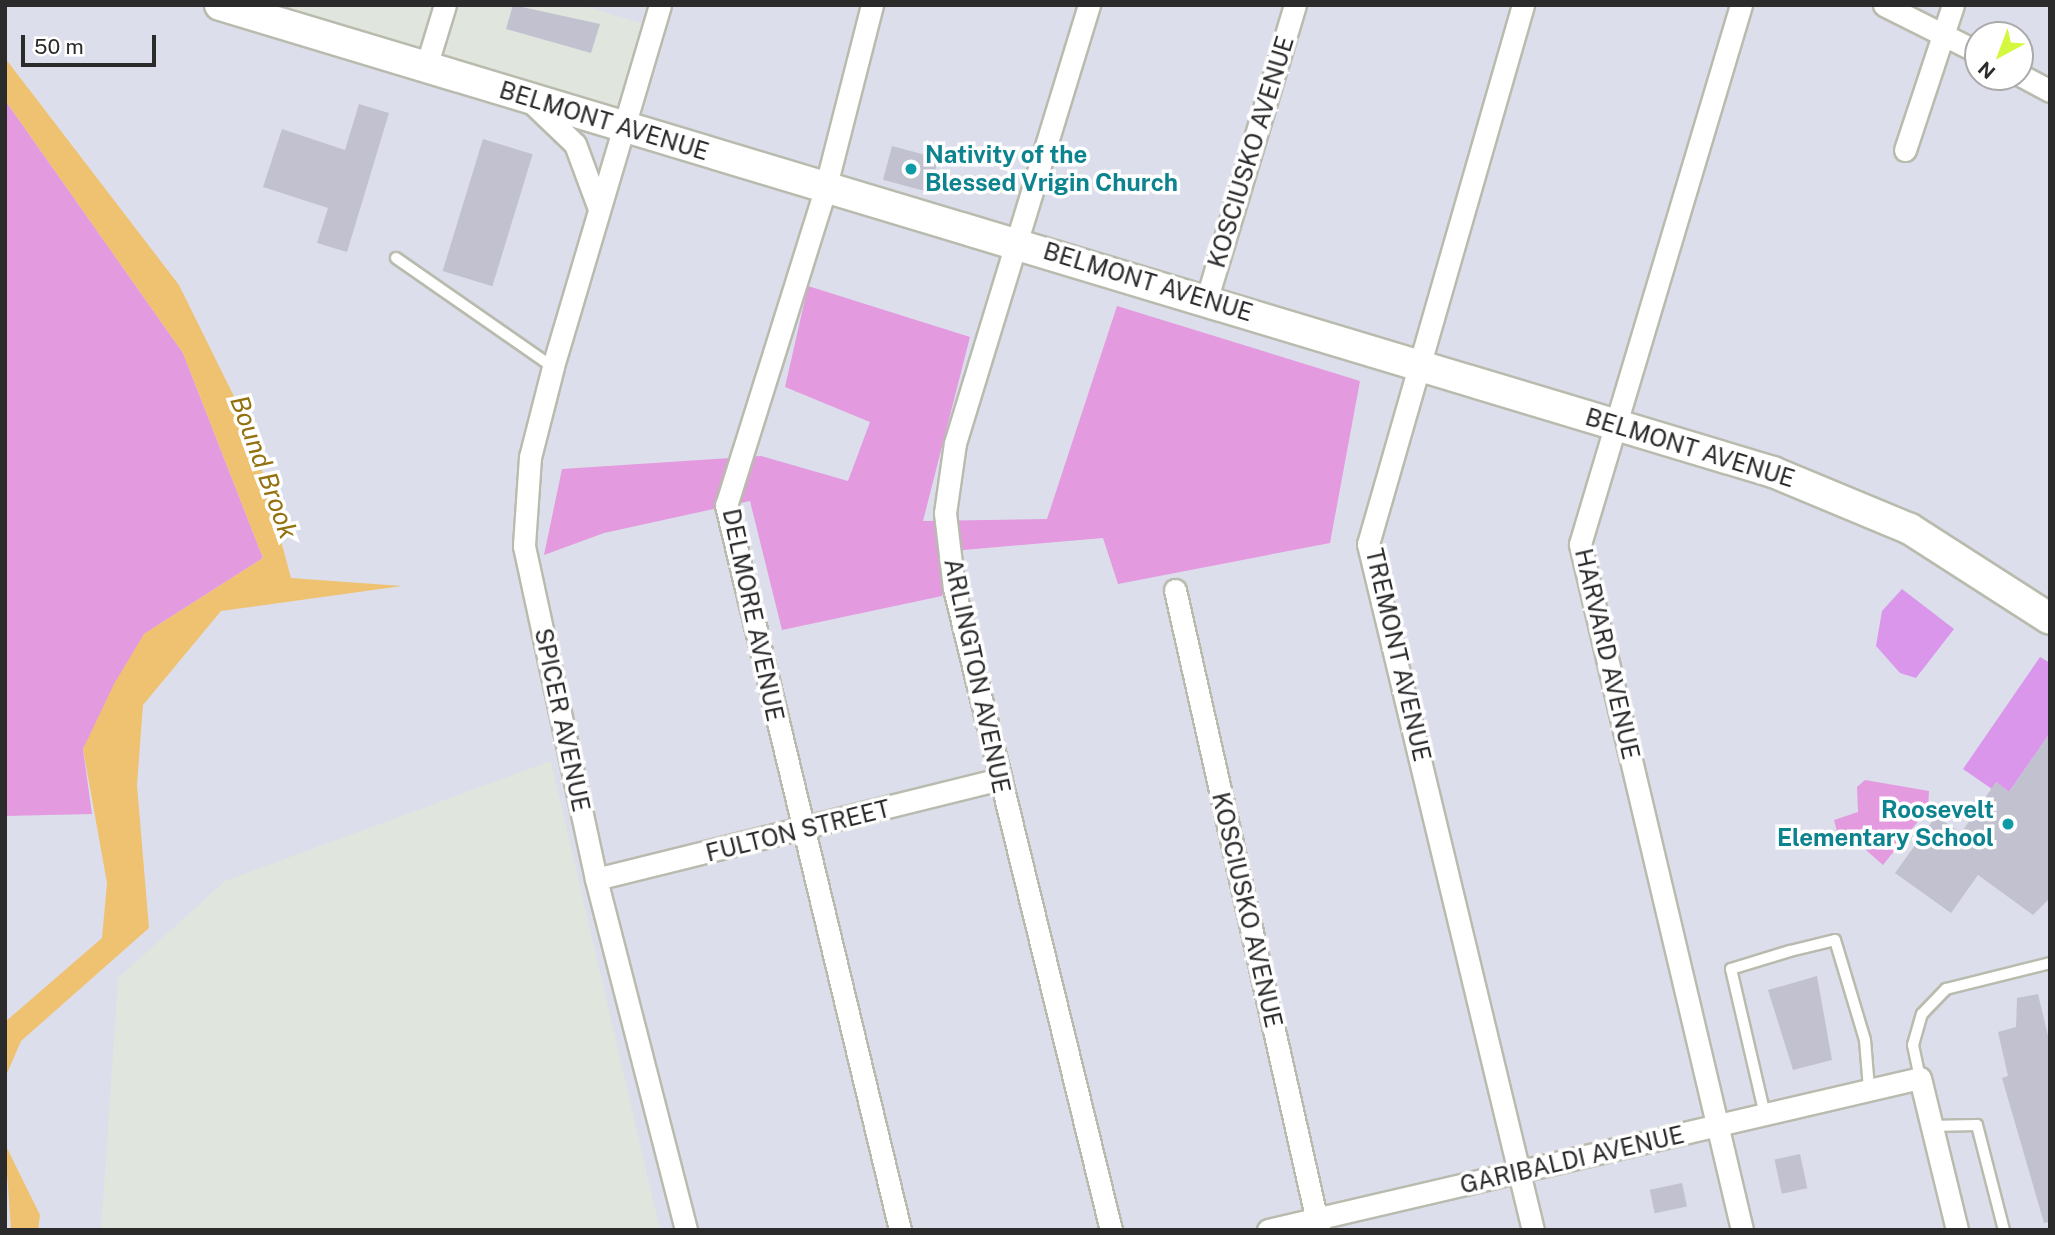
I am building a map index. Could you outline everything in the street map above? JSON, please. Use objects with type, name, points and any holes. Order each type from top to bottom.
[{"type":"street","name":"BELMONT AVENUE","points":[[220,5],[825,190],[1208,298],[1415,365],[1843,496],[1974,566],[2050,619]]},
{"type":"street","points":[[426,66],[445,5]]},
{"type":"street","name":"SPICER AVENUE","points":[[660,5],[552,367],[530,457],[524,546],[597,879],[686,1230]]},
{"type":"street","name":"DELMORE AVENUE","points":[[872,5],[825,190],[726,505],[800,833],[900,1230]]},
{"type":"street","name":"ARLINGTON AVENUE","points":[[1088,5],[955,443],[945,513],[954,588],[1111,1230]]},
{"type":"street","name":"KOSCIUSKO AVENUE","points":[[1208,298],[1295,5]]},
{"type":"street","name":"TREMONT AVENUE","points":[[1523,5],[1415,365],[1368,544],[1533,1230]]},
{"type":"street","name":"HARVARD AVENUE","points":[[1741,5],[1612,424],[1580,544],[1742,1230]]},
{"type":"street","points":[[1884,5],[1964,44]]},
{"type":"street","points":[[1905,150],[1953,5]]},
{"type":"street","points":[[2034,82],[2050,91]]},
{"type":"street","points":[[524,96],[575,144],[599,209]]},
{"type":"street","name":"KOSCIUSKO AVENUE","points":[[1175,590],[1317,1224]]},
{"type":"street","name":"FULTON STREET","points":[[597,879],[800,833],[999,779]]},
{"type":"street","points":[[1920,1078],[1957,1230]]},
{"type":"street","name":"GARIBALDI AVENUE","points":[[1268,1230],[1317,1224],[1520,1172],[1920,1078]]},
{"type":"lane","points":[[396,258],[552,367]]},
{"type":"lane","points":[[1765,1115],[1731,969],[1790,951],[1835,940],[1865,1040],[1872,1088]]},
{"type":"lane","points":[[1920,1078],[1913,1045],[1922,1014],[1945,989],[2050,963]]},
{"type":"lane","points":[[1930,1126],[1977,1125],[2004,1230]]},
{"type":"shaded area","points":[[254,5],[582,5],[653,27],[624,118]]},
{"type":"shaded area","points":[[5,58],[179,285],[252,433],[291,578],[402,586],[221,611],[143,705],[137,785],[149,928],[21,1041],[5,1078],[5,1022],[102,938],[107,883],[83,749],[114,684],[144,634],[263,558],[183,353],[5,100]]},
{"type":"shaded area","points":[[5,100],[183,353],[263,558],[144,634],[83,749],[92,814],[5,816]]},
{"type":"shaded area","points":[[808,286],[970,337],[923,521],[1047,519],[1117,306],[1360,381],[1330,543],[1118,584],[1103,538],[963,550],[942,596],[782,630],[750,501],[604,533],[544,555],[562,469],[761,456],[848,481],[870,422],[785,387]]},
{"type":"shaded area","points":[[1902,589],[1954,629],[1916,678],[1900,673],[1876,646],[1882,611]]},
{"type":"shaded area","points":[[2040,657],[2050,663],[2050,733],[2009,792],[1996,782],[1992,789],[1963,769]]},
{"type":"shaded area","points":[[551,761],[660,1230],[101,1230],[118,978],[225,881]]},
{"type":"shaded area","points":[[1865,780],[1929,791],[1928,809],[1883,865],[1867,851],[1863,836],[1840,843],[1834,820],[1858,812],[1857,787]]},
{"type":"shaded area","points":[[5,1144],[40,1215],[38,1230],[11,1230]]},
{"type":"building","points":[[513,5],[600,24],[591,53],[506,29]]},
{"type":"building","points":[[359,104],[389,113],[347,252],[317,243],[328,208],[263,187],[282,129],[345,150]]},
{"type":"building","points":[[483,139],[533,154],[492,286],[443,271]]},
{"type":"building","name":"Nativity of the Blessed Vrigin Church","points":[[892,146],[938,158],[929,192],[883,180]]},
{"type":"building","name":"Roosevelt Elementary School","points":[[2050,733],[2050,898],[2033,915],[1978,875],[1951,913],[1895,873],[1936,816],[1961,833],[1996,782],[2009,792]]},
{"type":"building","points":[[1817,976],[1832,1060],[1793,1070],[1768,990]]},
{"type":"building","points":[[2038,994],[2050,1044],[2050,1222],[2044,1223],[2002,1078],[2008,1076],[1998,1032],[2016,1027],[2017,998]]},
{"type":"building","points":[[1800,1154],[1807,1188],[1782,1194],[1775,1159]]},
{"type":"building","points":[[1682,1183],[1687,1206],[1655,1213],[1650,1190]]},
{"type":"place","name":"Nativity of the Blessed Vrigin Church","points":[[911,169]]},
{"type":"place","name":"Roosevelt Elementary School","points":[[2008,824]]},
{"type":"water label","name":"Bound Brook","points":[[264,467]]}]
